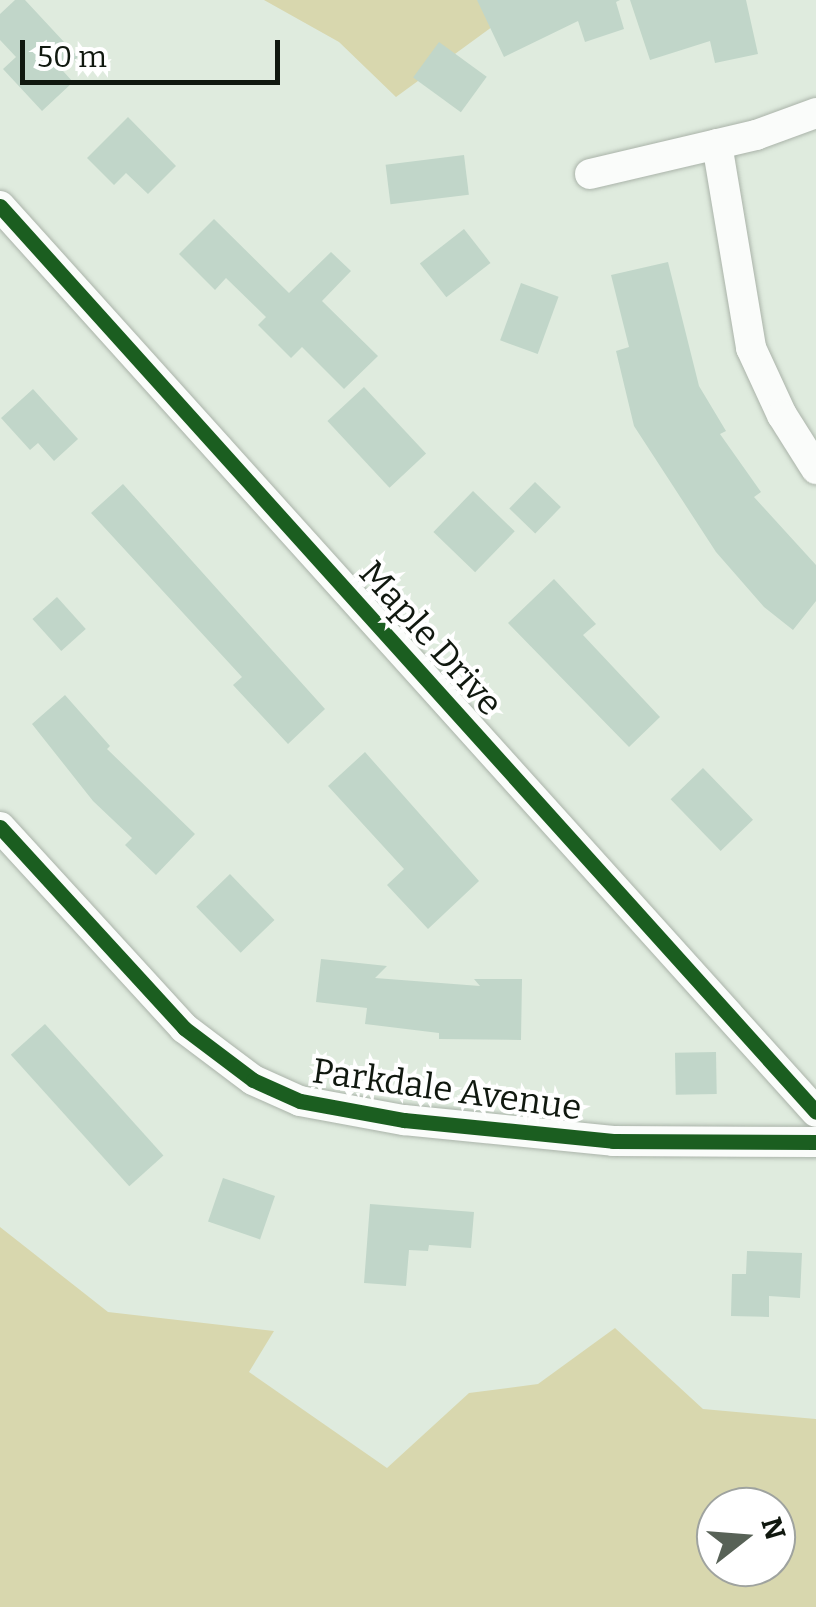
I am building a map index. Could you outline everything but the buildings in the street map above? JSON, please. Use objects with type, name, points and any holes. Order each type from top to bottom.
[{"type":"street","points":[[590,174],[717,144],[816,113]]},
{"type":"street","points":[[717,144],[751,348],[782,415],[816,469]]},
{"type":"street","name":"Maple Drive","points":[[0,206],[816,1112]]},
{"type":"street","name":"Parkdale Avenue","points":[[0,827],[184,1028],[253,1080],[300,1101],[422,1122],[594,1140],[816,1142]]},
{"type":"green space","points":[[264,0],[529,0],[396,97],[339,42]]},
{"type":"green space","points":[[0,1227],[108,1312],[274,1331],[249,1372],[387,1468],[469,1393],[538,1384],[615,1328],[703,1409],[816,1419],[816,1607],[0,1607]]},
{"type":"cycle path","points":[[0,206],[816,1112]]},
{"type":"cycle path","points":[[0,827],[184,1028],[253,1080],[300,1101],[404,1120],[613,1141],[816,1142]]}]
